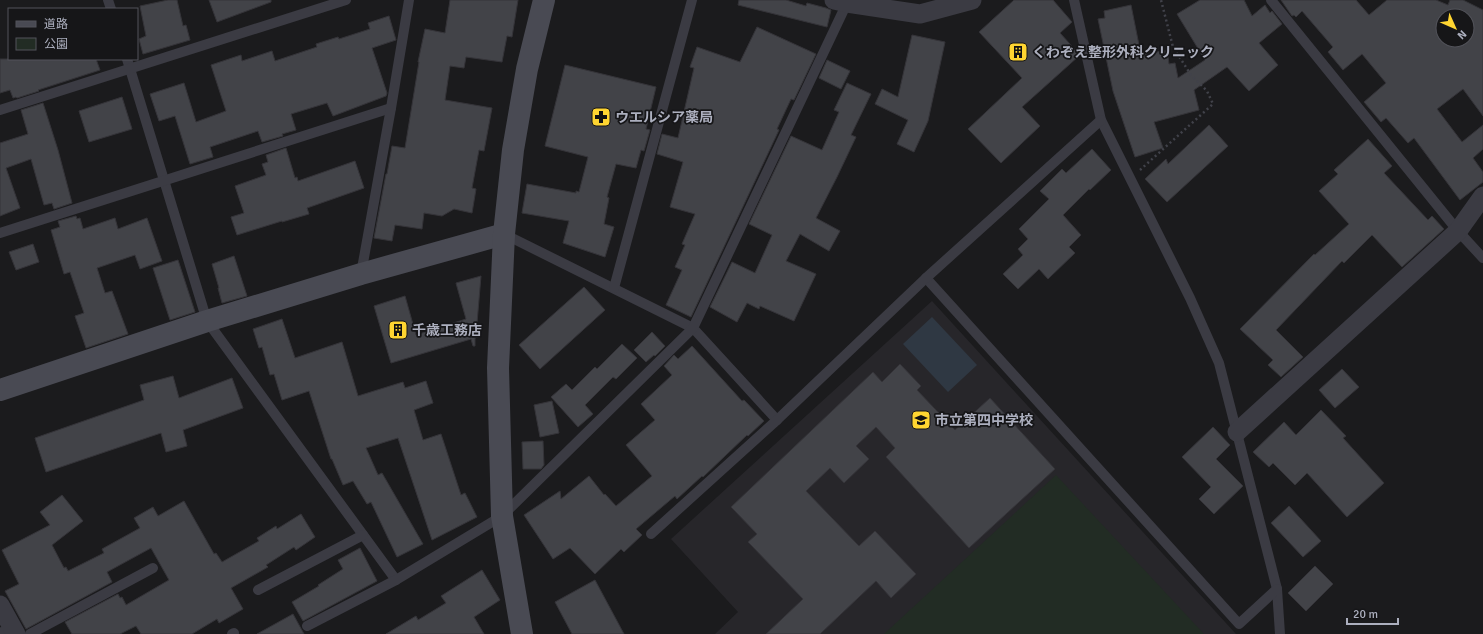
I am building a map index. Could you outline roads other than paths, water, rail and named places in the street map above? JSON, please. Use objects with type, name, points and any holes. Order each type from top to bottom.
[{"type":"street","points":[[522,634],[502,516],[498,368],[504,234],[513,150],[526,77],[544,0]]},
{"type":"street","points":[[840,2],[920,14],[972,0]]},
{"type":"street","points":[[1237,432],[1458,231],[1483,196]]},
{"type":"street","points":[[0,390],[207,321],[361,274],[504,234]]},
{"type":"street","points":[[0,605],[9,631]]},
{"type":"lane","points":[[0,110],[346,0]]},
{"type":"lane","points":[[361,274],[409,0]]},
{"type":"lane","points":[[614,288],[692,0]]},
{"type":"lane","points":[[1074,0],[1102,120],[1220,363],[1277,589],[1280,634]]},
{"type":"lane","points":[[1271,0],[1458,231],[1483,258]]},
{"type":"lane","points":[[308,626],[396,580],[502,516],[693,328],[840,2]]},
{"type":"lane","points":[[127,60],[207,321],[396,580]]},
{"type":"lane","points":[[0,233],[391,108]]},
{"type":"lane","points":[[651,534],[777,420],[926,278],[1102,120]]},
{"type":"lane","points":[[504,234],[693,328],[777,420]]},
{"type":"lane","points":[[926,278],[1239,624],[1277,589]]},
{"type":"lane","points":[[258,590],[363,535]]},
{"type":"lane","points":[[30,634],[153,568]]},
{"type":"water","points":[[932,317],[977,365],[948,392],[903,344]]},
{"type":"place","name":"くわぞえ整形外科クリニック","points":[[1018,52]]},
{"type":"place","name":"ウエルシア薬局","points":[[601,117]]},
{"type":"place","name":"千歳工務店","points":[[398,330]]},
{"type":"place","name":"市立第四中学校","points":[[921,420]]}]
